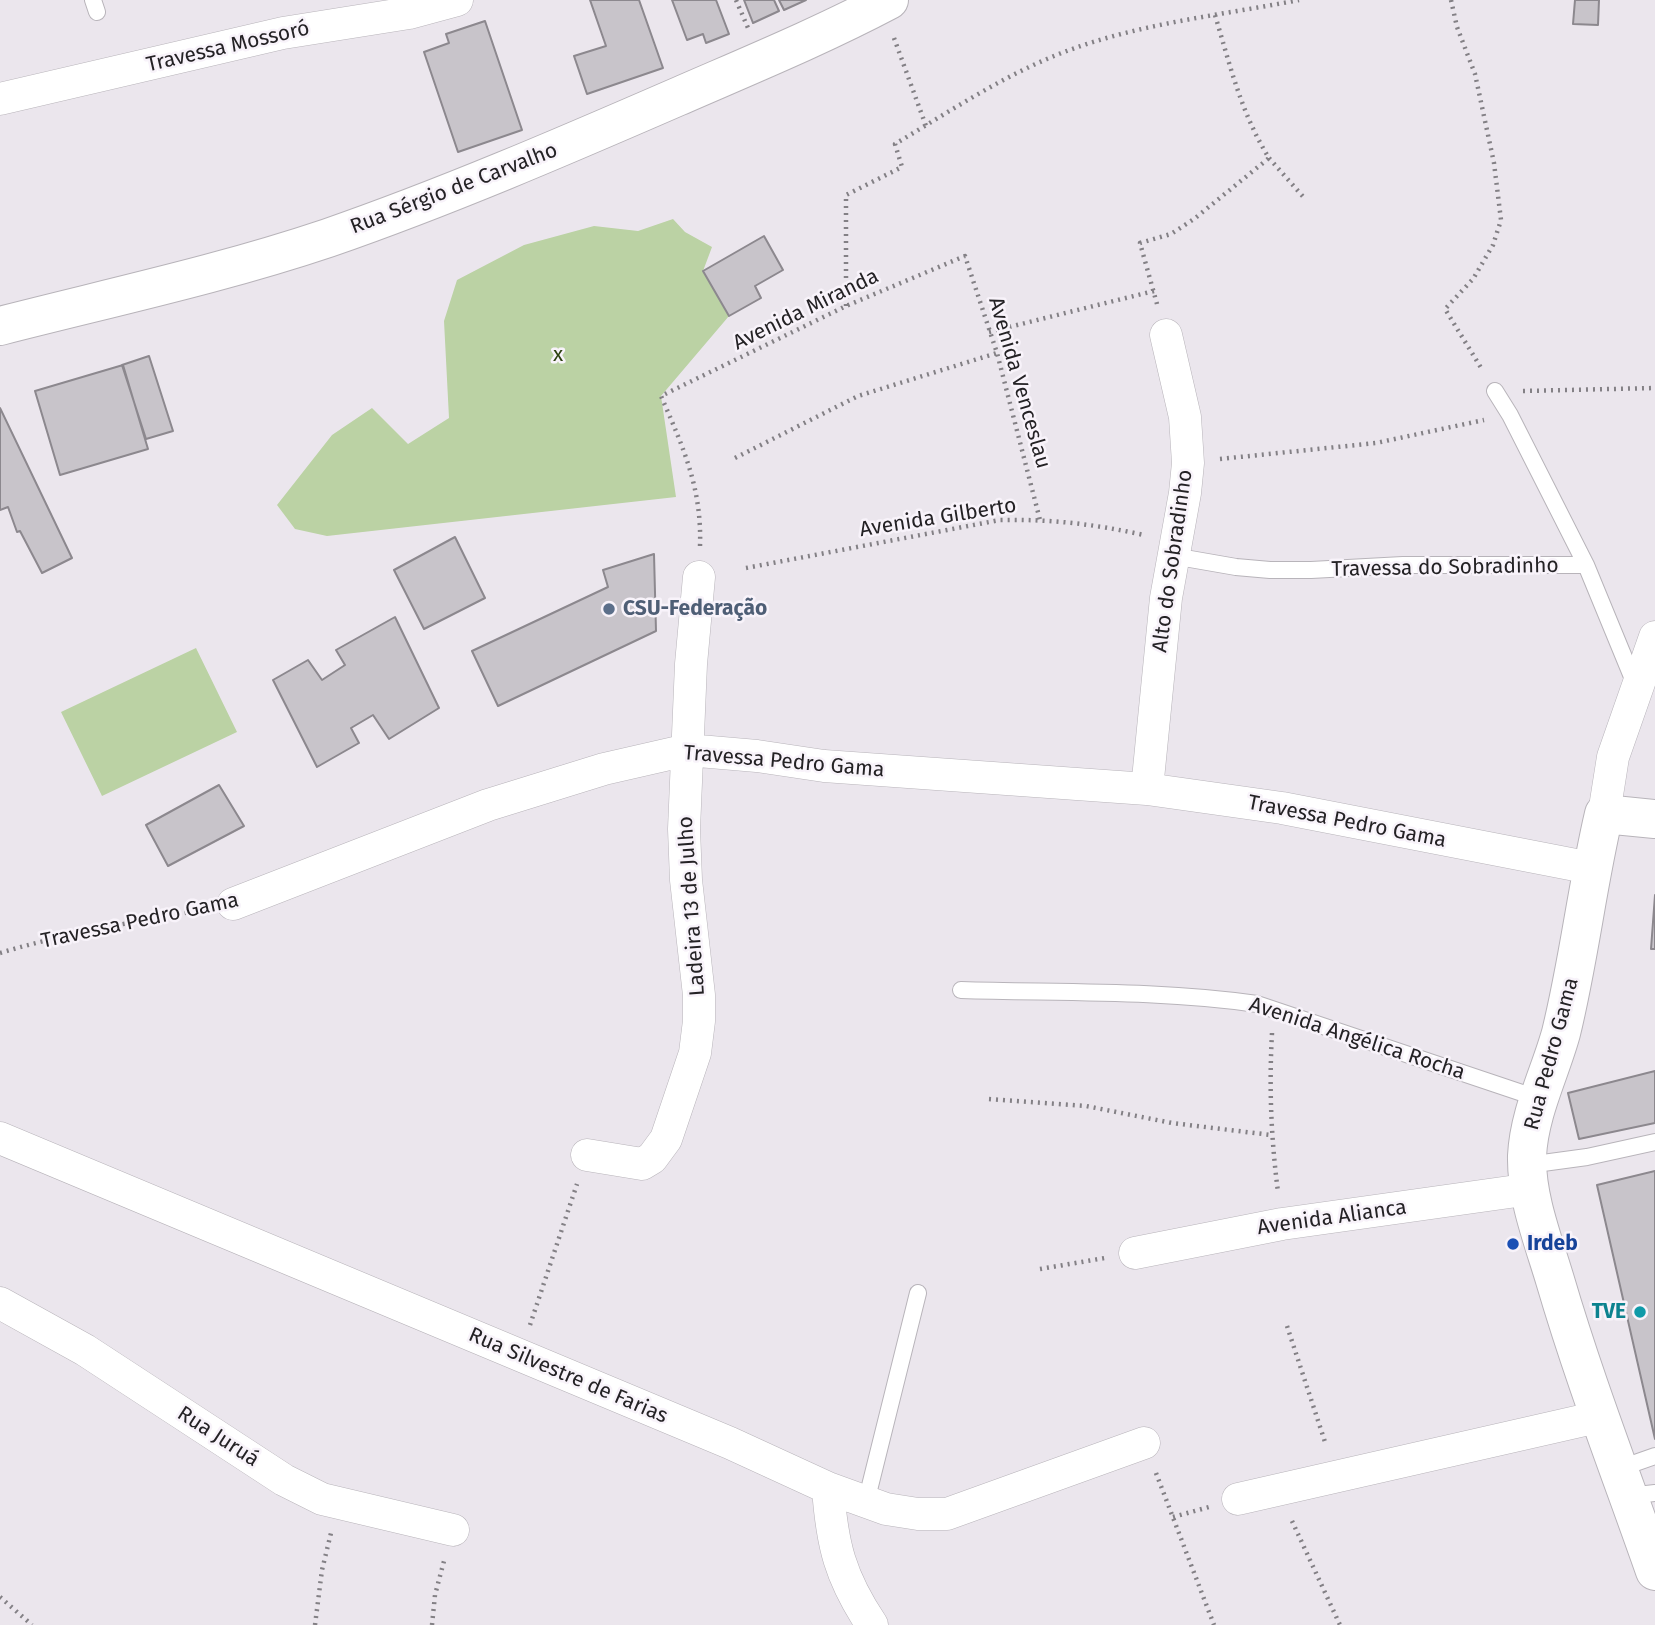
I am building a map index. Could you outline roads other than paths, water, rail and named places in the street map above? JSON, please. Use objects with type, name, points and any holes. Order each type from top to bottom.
[{"type":"street","name":"Travessa Mossoró","points":[[0,99],[283,33],[409,13],[457,0]]},
{"type":"street","name":"Rua Sérgio de Carvalho","points":[[0,326],[216,271],[326,238],[571,143],[885,2]]},
{"type":"street","name":"Alto do Sobradinho","points":[[1147,789],[1163,625],[1188,463],[1185,416],[1166,335]]},
{"type":"street","name":"Ladeira 13 de Julho","points":[[587,1155],[642,1164],[652,1158],[666,1139],[695,1052],[699,995],[686,880],[684,829],[691,664],[699,577]]},
{"type":"street","name":"Rua Pedro Gama","points":[[1655,637],[1614,757],[1591,868],[1573,979],[1560,1035],[1531,1127],[1530,1177],[1542,1239],[1580,1364],[1598,1417],[1634,1486],[1655,1571]]},
{"type":"street","name":"Travessa Pedro Gama","points":[[233,904],[488,805],[604,769],[687,750],[757,756],[824,766],[1147,789],[1282,808],[1591,868]]},
{"type":"street","points":[[1604,814],[1655,819]]},
{"type":"street","name":"Rua Silvestre de Farias","points":[[0,1138],[730,1443],[828,1488],[896,1511],[947,1514],[1144,1443]]},
{"type":"street","name":"Avenida Alianca","points":[[1135,1253],[1530,1177]]},
{"type":"street","name":"Rua Juruá","points":[[0,1303],[85,1350],[284,1480],[322,1499],[453,1530]]},
{"type":"street","points":[[1238,1499],[1598,1417]]},
{"type":"street","points":[[828,1488],[831,1532],[840,1566],[855,1600],[871,1625]]},
{"type":"lane","points":[[1495,391],[1510,415],[1586,565]]},
{"type":"lane","name":"Travessa do Sobradinho","points":[[1174,548],[1236,567],[1270,570],[1402,565],[1586,565],[1636,687]]},
{"type":"lane","name":"Avenida Angélica Rocha","points":[[961,990],[1229,1000],[1274,1008],[1539,1099]]},
{"type":"lane","points":[[1530,1177],[1587,1157],[1655,1142]]},
{"type":"lane","points":[[866,1502],[918,1293]]},
{"type":"lane","points":[[1634,1486],[1655,1456]]},
{"type":"place","name":"CSU-Federação","points":[[609,609]]},
{"type":"place","name":"Irdeb","points":[[1513,1244]]},
{"type":"place","name":"TVE","points":[[1640,1312]]},
{"type":"park label","name":"x","points":[[558,355]]}]
